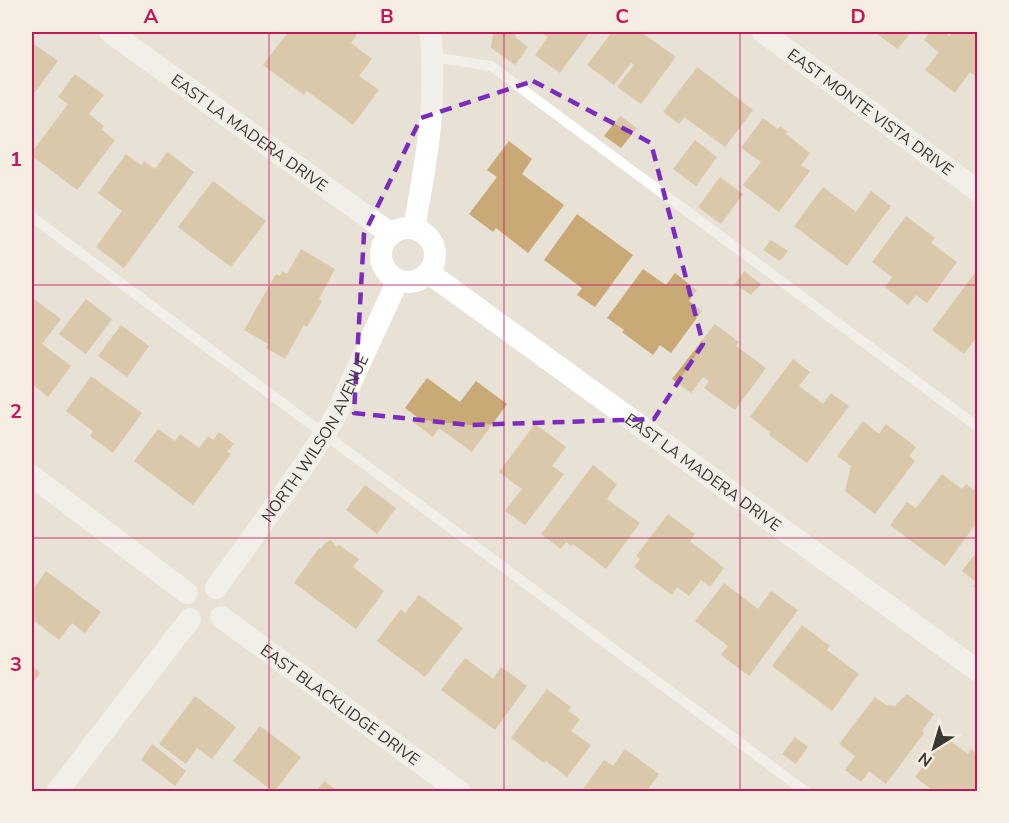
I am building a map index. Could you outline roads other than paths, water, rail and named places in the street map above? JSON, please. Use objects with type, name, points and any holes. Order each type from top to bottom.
[{"type":"street","name":"EAST LA MADERA DRIVE","points":[[110,32],[392,234]]},
{"type":"street","points":[[414,228],[430,130],[433,57],[430,32]]},
{"type":"street","name":"EAST MONTE VISTA DRIVE","points":[[764,32],[978,191]]},
{"type":"street","points":[[404,228],[414,228],[430,237],[434,246],[435,261],[429,273],[421,279],[412,282],[398,280],[387,272],[382,263],[383,245],[392,234],[404,228]]},
{"type":"street","name":"EAST LA MADERA DRIVE","points":[[429,273],[978,671]]},
{"type":"street","name":"NORTH WILSON AVENUE","points":[[216,588],[334,419],[398,280]]},
{"type":"street","points":[[32,476],[188,593]]},
{"type":"street","points":[[200,584],[216,588],[223,595],[225,609],[221,617],[212,625],[198,625],[190,619],[184,609],[188,593],[200,584]]},
{"type":"street","name":"EAST BLACKLIDGE DRIVE","points":[[221,617],[460,792]]},
{"type":"street","points":[[57,792],[190,619]]},
{"type":"lane","points":[[433,57],[491,66],[978,427]]},
{"type":"lane","points":[[32,217],[806,792]]}]
